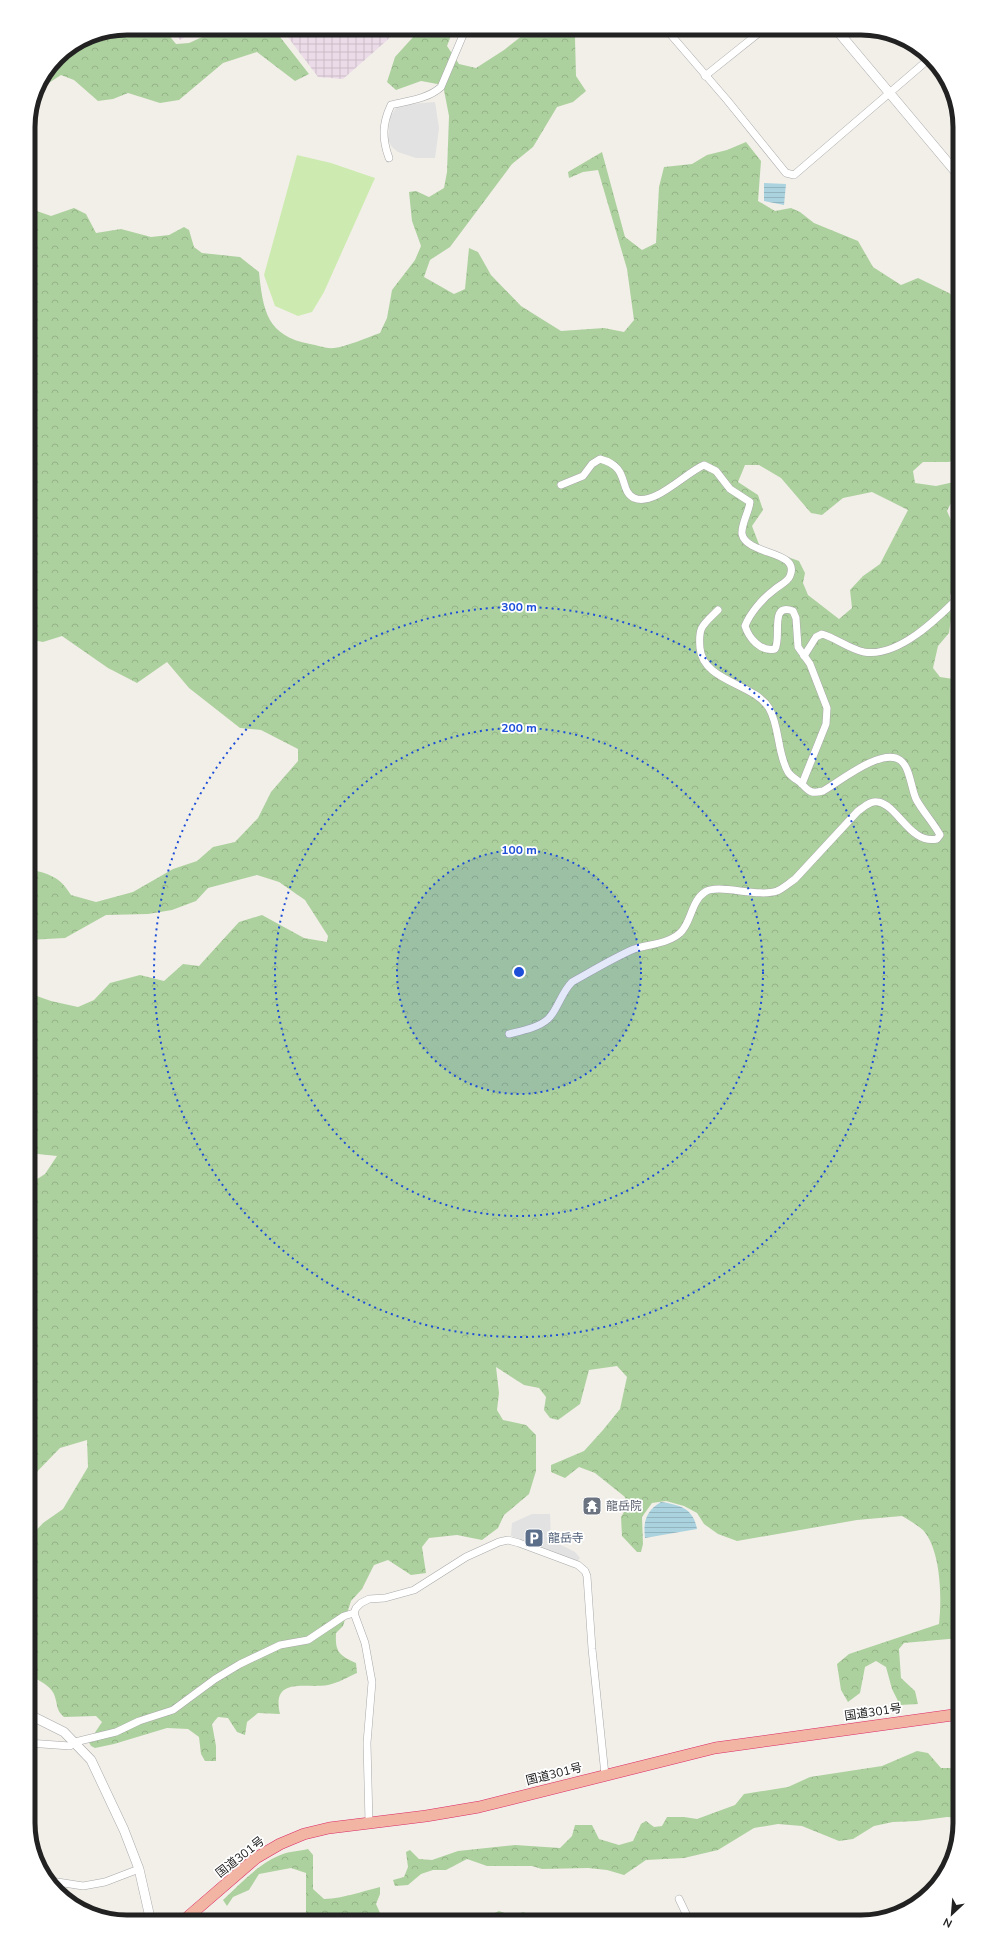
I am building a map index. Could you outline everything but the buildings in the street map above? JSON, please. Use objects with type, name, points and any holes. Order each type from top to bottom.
[{"type":"highway","name":"国道301号","points":[[190,1915],[256,1858],[280,1844],[304,1834],[329,1828],[426,1816],[479,1807],[715,1748],[953,1715]]},
{"type":"street","points":[[390,158],[382,137],[387,112],[391,105],[435,93],[441,87],[463,35]]},
{"type":"street","points":[[670,35],[786,173],[794,175],[926,62]]},
{"type":"street","points":[[706,76],[756,35]]},
{"type":"street","points":[[841,35],[953,169]]},
{"type":"street","points":[[561,485],[583,476],[592,464],[600,459],[610,461],[619,468],[628,491],[632,496],[640,500],[658,495],[693,470],[704,465],[716,471],[730,489],[750,502],[750,509],[742,530],[742,535],[746,542],[788,560],[792,568],[790,577],[785,583],[767,596],[745,626],[749,636],[759,645],[770,650],[775,649],[778,643],[779,614],[782,610],[786,609],[793,611],[796,618],[798,646],[810,664],[827,708],[826,724],[802,784]]},
{"type":"street","points":[[804,656],[816,637],[822,634],[864,652],[877,652],[891,649],[931,624],[953,603]]},
{"type":"street","points":[[509,1034],[538,1026],[549,1019],[565,989],[572,982],[634,949],[670,939],[681,932],[697,900],[706,891],[718,889],[758,894],[777,891],[783,888],[795,879],[858,811],[871,802],[879,801],[888,807],[911,830],[924,838],[931,840],[937,839],[940,835],[915,798],[906,770],[900,760],[892,757],[886,757],[868,762],[823,792],[815,793],[808,792],[802,784],[789,773],[782,757],[770,710],[765,703],[726,680],[705,665],[701,657],[699,633],[703,624],[718,610]]},
{"type":"street","points":[[369,1822],[367,1743],[372,1682],[365,1643],[354,1613],[356,1608],[361,1603],[414,1590],[466,1557],[508,1540],[578,1565],[585,1571],[587,1576],[592,1650],[605,1775]]},
{"type":"street","points":[[35,1744],[70,1746],[75,1742],[116,1732],[139,1721],[172,1710],[215,1679],[240,1664],[280,1645],[308,1640],[344,1616],[354,1613]]},
{"type":"street","points":[[35,1717],[52,1725],[75,1742],[91,1760],[124,1830],[140,1869],[150,1915]]},
{"type":"street","points":[[56,1881],[83,1886],[104,1882],[140,1869]]},
{"type":"street","points":[[679,1899],[687,1915]]},
{"type":"shaded area","points":[[177,35],[189,35],[180,40]]},
{"type":"shaded area","points":[[286,35],[393,35],[343,79],[318,77]]},
{"type":"shaded area","points":[[435,102],[439,128],[435,158],[416,158],[398,152],[392,147],[388,140],[390,117],[398,105]]},
{"type":"shaded area","name":"龍岳寺","points":[[532,1514],[550,1514],[551,1540],[575,1552],[580,1558],[577,1562],[511,1536],[512,1523]]},
{"type":"green space","points":[[127,35],[169,35],[176,44],[189,43],[207,35],[278,35],[309,74],[295,81],[257,52],[223,63],[179,100],[160,103],[128,93],[113,99],[98,101],[74,80],[61,75],[45,85],[58,66],[76,50],[103,38]]},
{"type":"green space","points":[[415,35],[451,35],[447,46],[459,64],[476,68],[504,50],[523,35],[576,35],[575,38],[576,76],[586,91],[573,102],[557,107],[533,147],[512,164],[450,247],[430,260],[424,277],[454,294],[465,289],[469,248],[478,252],[491,275],[521,306],[561,331],[604,328],[624,332],[634,320],[627,269],[598,170],[583,172],[569,178],[568,172],[602,152],[625,237],[642,250],[656,243],[659,187],[664,167],[692,164],[707,155],[727,150],[746,142],[761,161],[758,201],[775,211],[791,208],[800,212],[814,223],[858,241],[873,267],[901,285],[918,278],[953,296],[953,460],[949,462],[923,462],[913,471],[915,483],[936,486],[953,482],[953,499],[947,511],[953,525],[953,591],[950,595],[951,619],[949,633],[938,646],[933,668],[940,677],[953,679],[953,1639],[904,1643],[899,1649],[901,1678],[915,1691],[918,1704],[900,1705],[892,1689],[886,1667],[876,1661],[865,1667],[860,1693],[848,1702],[841,1690],[837,1664],[849,1654],[939,1624],[940,1588],[934,1549],[923,1530],[910,1521],[902,1516],[857,1520],[737,1541],[718,1534],[704,1524],[697,1513],[684,1506],[666,1501],[652,1503],[642,1517],[643,1544],[641,1552],[637,1552],[622,1536],[621,1517],[627,1507],[625,1497],[595,1473],[579,1467],[565,1478],[551,1472],[551,1465],[584,1451],[620,1409],[627,1377],[617,1366],[589,1370],[580,1404],[558,1420],[550,1418],[544,1410],[546,1397],[539,1388],[524,1385],[496,1367],[499,1393],[497,1410],[503,1420],[526,1425],[536,1435],[536,1471],[529,1494],[504,1515],[498,1528],[482,1540],[457,1535],[429,1538],[422,1547],[426,1573],[411,1575],[388,1560],[374,1565],[362,1589],[351,1601],[343,1626],[336,1633],[337,1649],[346,1658],[356,1663],[357,1673],[328,1685],[301,1686],[285,1689],[281,1694],[279,1702],[280,1714],[258,1713],[247,1722],[245,1735],[237,1732],[228,1718],[218,1717],[212,1724],[216,1746],[216,1761],[205,1761],[201,1754],[199,1737],[188,1729],[167,1728],[114,1744],[95,1748],[91,1746],[87,1739],[94,1734],[102,1722],[96,1716],[64,1717],[58,1710],[54,1693],[48,1686],[35,1679],[35,1532],[43,1523],[63,1509],[88,1467],[87,1440],[60,1448],[35,1474],[35,1180],[45,1174],[57,1156],[35,1154],[35,995],[51,1001],[78,1007],[94,1000],[110,983],[140,975],[164,981],[183,964],[199,966],[239,922],[262,915],[304,938],[327,942],[328,936],[305,900],[279,882],[257,875],[208,888],[196,901],[172,910],[148,914],[106,915],[65,938],[35,940],[35,870],[48,874],[58,880],[67,888],[71,895],[96,902],[133,892],[173,869],[197,861],[213,847],[235,842],[258,818],[271,792],[298,761],[298,749],[261,730],[240,728],[189,688],[167,662],[137,683],[108,668],[62,636],[43,642],[35,640],[35,210],[51,216],[74,208],[86,214],[96,233],[121,229],[151,237],[169,235],[184,227],[189,230],[194,247],[202,253],[240,257],[259,272],[263,299],[270,320],[284,335],[296,340],[331,348],[345,346],[380,333],[387,318],[392,290],[415,260],[421,246],[412,221],[409,192],[416,191],[429,197],[444,188],[447,172],[449,116],[443,85],[421,81],[396,90],[387,82],[395,57]],"holes":[[[745,465],[759,465],[781,478],[811,513],[822,515],[843,498],[872,492],[908,510],[880,564],[863,576],[850,590],[852,608],[839,619],[808,595],[803,583],[805,573],[799,561],[760,547],[752,526],[763,510],[758,495],[738,482]]]},
{"type":"green space","points":[[297,155],[331,163],[375,178],[324,292],[312,312],[298,316],[275,306],[264,275]]},
{"type":"green space","points":[[917,1751],[928,1753],[941,1768],[953,1768],[953,1817],[893,1822],[874,1826],[853,1839],[839,1841],[802,1826],[778,1824],[754,1828],[718,1850],[684,1858],[646,1860],[624,1875],[607,1870],[588,1868],[542,1869],[532,1866],[487,1866],[467,1859],[446,1870],[433,1870],[421,1874],[408,1885],[395,1886],[393,1880],[404,1877],[408,1867],[406,1852],[410,1850],[419,1859],[432,1860],[458,1851],[515,1845],[560,1848],[572,1836],[575,1825],[592,1825],[599,1839],[619,1845],[633,1841],[641,1824],[646,1821],[654,1827],[662,1826],[667,1817],[697,1819],[735,1805],[744,1794],[788,1787],[810,1777],[882,1766]]},
{"type":"green space","points":[[308,1849],[313,1855],[313,1889],[324,1899],[346,1896],[380,1887],[380,1894],[376,1904],[381,1915],[305,1915],[306,1873],[291,1868],[259,1874],[249,1890],[233,1897],[227,1906],[223,1900],[251,1874],[266,1862],[286,1853]]},
{"type":"green space","points":[[499,1911],[510,1915],[490,1915]]},
{"type":"green space","points":[[525,1912],[523,1915],[510,1915]]},
{"type":"water","points":[[764,183],[786,184],[784,205],[764,201]]},
{"type":"water","points":[[661,1502],[680,1506],[689,1512],[697,1529],[645,1538],[645,1522],[647,1517],[652,1509]]},
{"type":"place","name":"龍岳院","points":[[592,1506]]},
{"type":"place","name":"龍岳寺","points":[[534,1538]]}]
